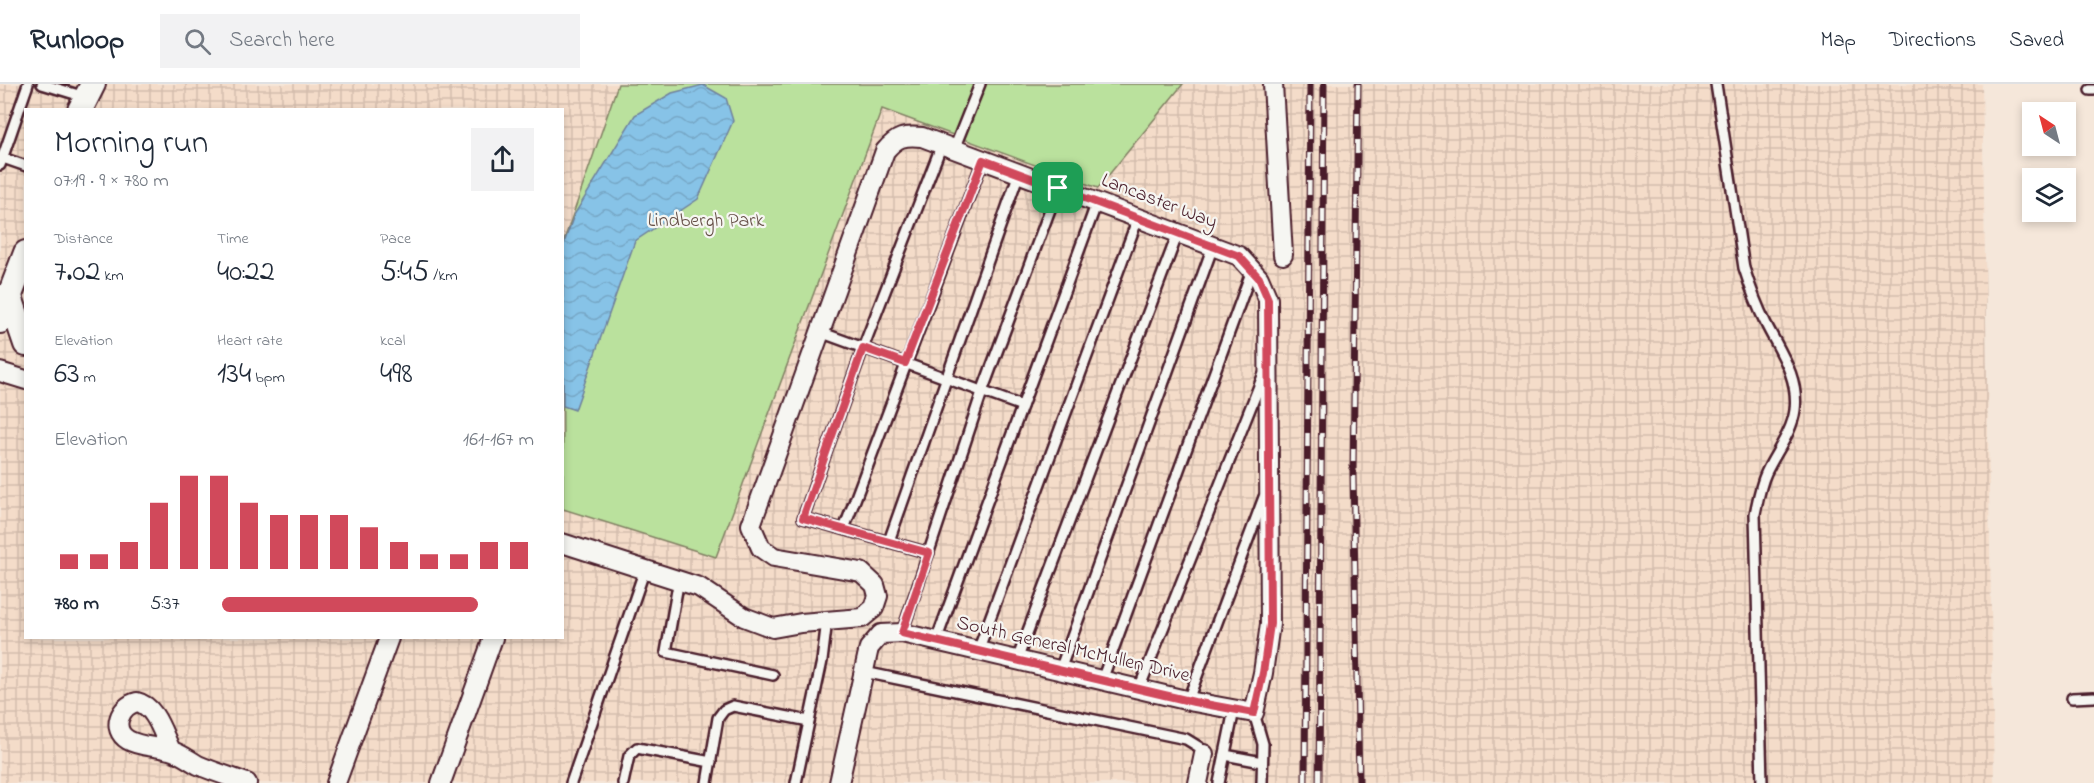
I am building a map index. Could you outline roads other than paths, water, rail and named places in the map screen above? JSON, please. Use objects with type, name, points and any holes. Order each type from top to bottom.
[{"type":"main road","points":[[0,321],[5,297],[24,257]]},
{"type":"main road","points":[[5,297],[24,340]]},
{"type":"street","points":[[1273,84],[1283,255]]},
{"type":"street","name":"Lancaster Way","points":[[827,620],[862,618],[874,608],[878,596],[875,585],[861,572],[774,557],[761,548],[751,525],[885,151],[892,143],[906,136],[922,137],[1239,256],[1259,278],[1268,299],[1270,624],[1254,713]]},
{"type":"street","points":[[0,372],[24,379]]},
{"type":"street","points":[[564,544],[699,587],[744,617],[773,628],[801,622],[827,620]]},
{"type":"street","name":"South General McMullen Drive","points":[[864,672],[869,648],[881,634],[902,633],[1139,689],[1254,713]]},
{"type":"street","points":[[336,783],[389,639]]},
{"type":"street","points":[[441,783],[493,639]]},
{"type":"street","points":[[839,783],[864,672]]},
{"type":"street","points":[[171,750],[199,765],[247,783]]},
{"type":"street","points":[[1198,783],[1204,754]]},
{"type":"lane","points":[[24,166],[1,160],[28,84]]},
{"type":"lane","points":[[42,84],[86,94]]},
{"type":"lane","points":[[929,553],[803,518],[863,348],[948,147],[980,84]]},
{"type":"lane","points":[[1716,84],[1744,268],[1759,308],[1790,369],[1794,390],[1795,410],[1766,472],[1755,514],[1762,783]]},
{"type":"lane","points":[[844,529],[983,160]]},
{"type":"lane","points":[[890,541],[1019,173]]},
{"type":"lane","points":[[902,633],[982,392],[1058,188]]},
{"type":"lane","points":[[936,641],[1097,202]]},
{"type":"lane","points":[[978,651],[1138,218]]},
{"type":"lane","points":[[1017,660],[1178,233]]},
{"type":"lane","points":[[1060,670],[1213,246]]},
{"type":"lane","points":[[1102,680],[1252,270]]},
{"type":"lane","points":[[820,332],[1022,406]]},
{"type":"lane","points":[[1139,689],[1269,362]]},
{"type":"lane","points":[[1188,700],[1269,483]]},
{"type":"lane","points":[[571,783],[645,569]]},
{"type":"lane","points":[[679,579],[666,652],[772,675]]},
{"type":"lane","points":[[796,783],[822,661],[827,620]]},
{"type":"lane","points":[[864,672],[1186,739],[1199,747],[1204,754]]},
{"type":"lane","points":[[2072,698],[2094,697]]},
{"type":"lane","points":[[707,783],[718,718],[724,710],[733,706],[809,721]]},
{"type":"lane","points":[[1219,783],[1234,710]]},
{"type":"lane","points":[[1254,713],[1263,744],[1262,783]]},
{"type":"lane","points":[[623,783],[629,756],[637,748],[711,762]]},
{"type":"lane","points":[[1225,756],[1262,762]]},
{"type":"water","points":[[703,85],[726,98],[733,121],[698,199],[635,241],[575,410],[564,406],[564,243],[574,215],[635,115],[672,93]]},
{"type":"railway","points":[[1305,783],[1310,84]]},
{"type":"railway","points":[[1319,783],[1324,84]]},
{"type":"railway","points":[[1358,84],[1353,474],[1359,783]]},
{"type":"park label","name":"Lindbergh Park","points":[[706,221]]}]
